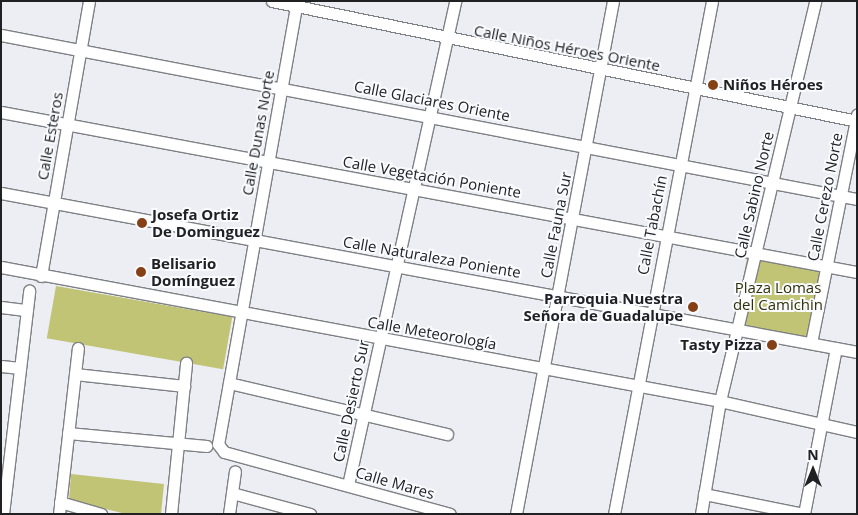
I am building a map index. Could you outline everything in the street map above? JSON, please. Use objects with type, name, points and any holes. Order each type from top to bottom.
[{"type":"street","name":"Calle Esteros","points":[[41,276],[89,1]]},
{"type":"street","name":"Calle Niños Héroes Oriente","points":[[272,1],[297,3],[446,39],[790,108],[856,119]]},
{"type":"street","name":"Calle Desierto Sur","points":[[348,485],[455,1]]},
{"type":"street","name":"Calle Fauna Sur","points":[[516,514],[587,146],[612,1]]},
{"type":"street","name":"Calle Tabachín","points":[[614,514],[650,312],[712,1]]},
{"type":"street","name":"Calle Sabino Norte","points":[[701,514],[720,401],[815,1]]},
{"type":"street","name":"Calle Dunas Norte","points":[[218,447],[297,3]]},
{"type":"street","name":"Calle Glaciares Oriente","points":[[1,36],[282,87],[857,199]]},
{"type":"street","name":"Calle Vegetación Poniente","points":[[1,112],[857,272]]},
{"type":"street","name":"Calle Cerezo Norte","points":[[811,344],[856,119]]},
{"type":"street","name":"Calle Naturaleza Poniente","points":[[1,193],[650,312],[857,352]]},
{"type":"street","name":"Calle Meteorología","points":[[1,267],[41,276],[720,401],[857,432]]},
{"type":"street","points":[[3,514],[4,486],[14,427],[28,291]]},
{"type":"street","points":[[1,307],[27,310]]},
{"type":"street","points":[[59,514],[78,348]]},
{"type":"street","points":[[704,494],[804,514],[836,348]]},
{"type":"street","points":[[171,514],[186,363]]},
{"type":"street","points":[[1,366],[20,368]]},
{"type":"street","points":[[75,374],[184,386]]},
{"type":"street","points":[[228,383],[447,434]]},
{"type":"street","points":[[1,425],[14,427]]},
{"type":"street","points":[[68,433],[206,446]]},
{"type":"street","name":"Calle Mares","points":[[218,447],[224,452],[450,514]]},
{"type":"street","points":[[229,514],[235,471]]},
{"type":"street","points":[[232,493],[310,514]]},
{"type":"street","points":[[60,502],[87,512],[101,514]]},
{"type":"green space","name":"Plaza Lomas del Camichin","points":[[748,253],[823,268],[809,339],[734,325]]},
{"type":"green space","points":[[56,286],[232,317],[223,369],[47,338]]},
{"type":"green space","points":[[71,474],[164,484],[161,514],[126,514],[69,500]]},
{"type":"place","name":"Niños Héroes","points":[[713,85]]},
{"type":"place","name":"Josefa Ortiz De Dominguez","points":[[142,223]]},
{"type":"place","name":"Belisario Domínguez","points":[[141,272]]},
{"type":"place","name":"Parroquia Nuestra Señora de Guadalupe","points":[[693,307]]},
{"type":"place","name":"Tasty Pizza","points":[[772,345]]}]
